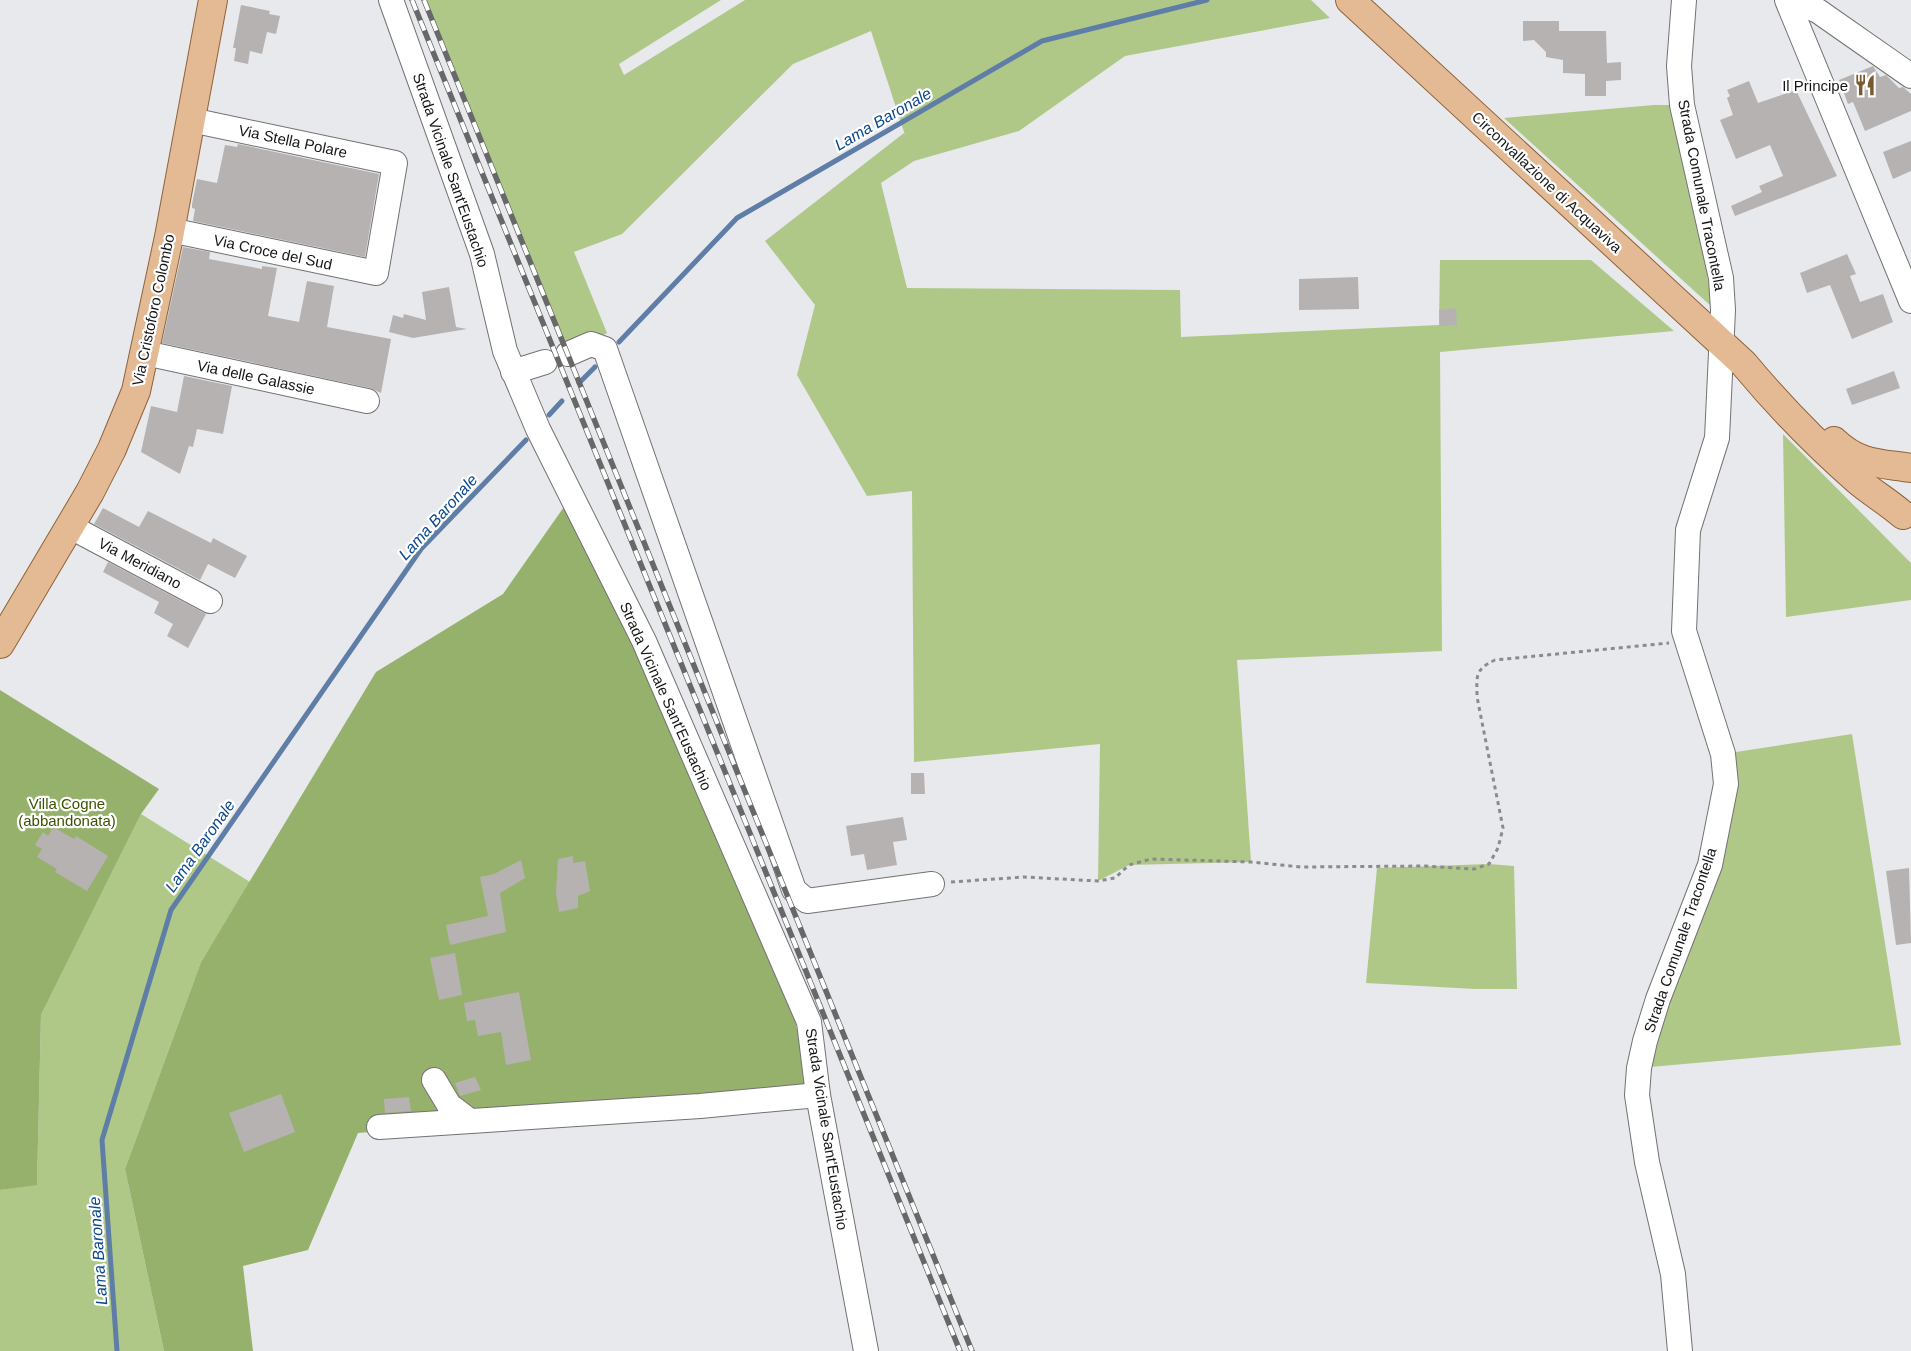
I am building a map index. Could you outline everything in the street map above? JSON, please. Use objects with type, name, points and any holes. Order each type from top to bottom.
[{"type":"main road","name":"Via Cristoforo Colombo","points":[[0,644],[90,492],[126,418],[136,391],[170,230],[212,0]]},
{"type":"main road","name":"Circonvallazione di Acquaviva","points":[[1350,0],[1744,364]]},
{"type":"main road","points":[[1744,364],[1768,380],[1850,454],[1877,465],[1911,468],[1904,478],[1900,490],[1900,502],[1907,520]]},
{"type":"main road","points":[[1744,364],[1773,399],[1811,438],[1859,482],[1881,496],[1907,520]]},
{"type":"street","name":"Strada Vicinale Sant'Eustachio","points":[[391,0],[466,205],[482,254],[505,351],[513,372],[538,429],[644,641],[809,1022],[818,1095],[866,1351]]},
{"type":"street","name":"Strada Comunale Tracontella","points":[[1680,1351],[1673,1274],[1647,1162],[1637,1095],[1639,1068],[1658,999],[1710,866],[1726,784],[1723,754],[1687,642],[1683,608],[1688,530],[1716,438],[1723,310],[1721,278],[1682,105],[1679,66],[1684,0]]},
{"type":"street","points":[[1787,0],[1911,301]]},
{"type":"street","points":[[1792,0],[1818,11],[1911,76]]},
{"type":"street","name":"Via Stella Polare","points":[[190,120],[395,163],[376,273]]},
{"type":"street","name":"Via Croce del Sud","points":[[170,230],[376,273]]},
{"type":"street","points":[[568,354],[591,344],[605,349],[794,890],[807,901],[932,884]]},
{"type":"street","name":"Via delle Galassie","points":[[145,353],[367,401]]},
{"type":"street","points":[[513,372],[545,362]]},
{"type":"street","name":"Via Meridiano","points":[[69,526],[210,601]]},
{"type":"street","points":[[434,1080],[449,1105],[470,1121]]},
{"type":"street","points":[[379,1127],[700,1106],[818,1095]]},
{"type":"path","points":[[932,884],[1024,877],[1098,881],[1115,878],[1129,865],[1151,859],[1251,862],[1320,868],[1426,866],[1474,869],[1488,864],[1498,848],[1503,828],[1478,697],[1477,676],[1482,666],[1495,660],[1687,642]]},
{"type":"green space","points":[[425,0],[721,0],[619,64],[624,75],[745,0],[1311,0],[1330,18],[1125,56],[1019,131],[914,161],[881,183],[907,288],[1180,290],[1181,337],[1439,325],[1440,260],[1591,260],[1674,331],[1440,352],[1442,651],[1237,660],[1251,862],[1129,865],[1098,881],[1100,744],[914,762],[912,491],[867,496],[797,375],[815,305],[765,241],[904,133],[905,135],[871,31],[793,64],[622,234],[574,252],[607,333],[568,354]]},
{"type":"green space","points":[[1654,105],[1682,105],[1712,307],[1504,118]]},
{"type":"green space","points":[[1783,434],[1911,563],[1911,600],[1786,617]]},
{"type":"green space","points":[[566,504],[612,585],[794,1016],[811,1094],[358,1133],[308,1250],[243,1266],[253,1351],[164,1351],[125,1169],[201,962],[376,672],[503,594]]},
{"type":"green space","name":"Villa Cogne (abbandonata)","points":[[0,690],[159,789],[141,814],[41,1015],[37,1185],[0,1190]]},
{"type":"green space","points":[[1852,734],[1901,1045],[1639,1068],[1705,878],[1723,754]]},
{"type":"green space","points":[[141,814],[250,882],[201,962],[125,1169],[164,1351],[0,1351],[0,1190],[37,1184],[41,1015]]},
{"type":"green space","points":[[1489,864],[1514,866],[1517,989],[1475,989],[1366,983],[1377,868]]},
{"type":"building","points":[[241,5],[270,11],[269,14],[280,16],[276,34],[267,32],[262,54],[250,51],[248,64],[234,61],[236,48],[233,48]]},
{"type":"building","points":[[1523,21],[1559,21],[1559,31],[1606,31],[1607,63],[1621,62],[1621,80],[1606,81],[1606,96],[1585,96],[1585,74],[1563,73],[1563,60],[1546,57],[1546,52],[1534,40],[1523,41]]},
{"type":"building","points":[[1873,66],[1880,77],[1886,75],[1899,88],[1903,87],[1911,94],[1911,111],[1865,131],[1853,102],[1848,104],[1839,80]]},
{"type":"building","points":[[1749,81],[1758,103],[1796,90],[1837,176],[1735,216],[1731,206],[1762,192],[1759,186],[1783,176],[1770,145],[1736,159],[1720,120],[1733,115],[1727,98],[1730,96],[1727,90]]},
{"type":"building","points":[[1911,141],[1911,171],[1893,179],[1883,152]]},
{"type":"building","points":[[238,144],[379,174],[365,257],[193,221],[195,209],[192,208],[192,204],[197,179],[217,183],[225,145],[237,147]]},
{"type":"building","points":[[183,247],[210,252],[209,259],[262,269],[262,266],[277,268],[268,316],[299,322],[307,281],[334,286],[327,327],[391,339],[381,393],[370,388],[162,343]]},
{"type":"building","points":[[1847,254],[1856,274],[1850,276],[1860,302],[1883,294],[1893,322],[1852,339],[1830,285],[1807,293],[1800,273]]},
{"type":"building","points":[[1358,277],[1359,309],[1299,310],[1299,279]]},
{"type":"building","points":[[449,287],[456,327],[467,329],[413,338],[389,332],[393,315],[403,318],[404,314],[426,320],[422,292]]},
{"type":"building","points":[[1456,308],[1457,325],[1440,326],[1439,310]]},
{"type":"building","points":[[1894,371],[1900,388],[1852,405],[1846,389]]},
{"type":"building","points":[[184,376],[232,386],[223,434],[197,429],[193,447],[189,446],[180,474],[141,452],[151,406],[177,412]]},
{"type":"building","points":[[103,508],[139,527],[148,511],[211,543],[213,538],[247,556],[235,578],[208,564],[200,580],[94,524]]},
{"type":"building","points":[[108,562],[206,614],[188,648],[167,636],[173,624],[154,613],[159,602],[103,572]]},
{"type":"building","points":[[911,773],[924,773],[925,794],[911,794]]},
{"type":"building","points":[[903,817],[907,840],[893,842],[897,865],[867,870],[864,854],[851,856],[846,826]]},
{"type":"building","points":[[53,827],[74,839],[76,836],[108,856],[87,891],[55,872],[57,869],[37,857],[42,849],[35,845],[43,832],[48,836]]},
{"type":"building","points":[[573,856],[573,863],[585,861],[590,891],[578,896],[578,908],[559,912],[556,893],[558,859]]},
{"type":"building","points":[[521,860],[525,878],[500,893],[506,932],[450,945],[446,925],[488,916],[480,877],[494,874]]},
{"type":"building","points":[[1909,868],[1911,943],[1896,945],[1886,871]]},
{"type":"building","points":[[455,953],[462,995],[439,1000],[430,958]]},
{"type":"building","points":[[519,992],[531,1060],[506,1065],[501,1032],[478,1036],[475,1020],[467,1021],[464,1003]]},
{"type":"building","points":[[475,1077],[481,1090],[460,1096],[455,1083]]},
{"type":"building","points":[[281,1094],[295,1132],[244,1152],[229,1113]]},
{"type":"building","points":[[409,1097],[411,1111],[385,1113],[384,1099]]},
{"type":"waterway","name":"Lama Baronale","points":[[619,342],[737,218],[1042,41],[1207,0]]},
{"type":"waterway","name":"Lama Baronale","points":[[579,383],[595,367]]},
{"type":"waterway","name":"Lama Baronale","points":[[549,415],[562,401]]},
{"type":"waterway","name":"Lama Baronale","points":[[117,1351],[102,1140],[171,910],[421,549],[526,440]]},
{"type":"railway","points":[[412,0],[960,1351]]},
{"type":"railway","points":[[424,0],[972,1351]]},
{"type":"place","name":"Il Principe","points":[[1865,85]]}]
